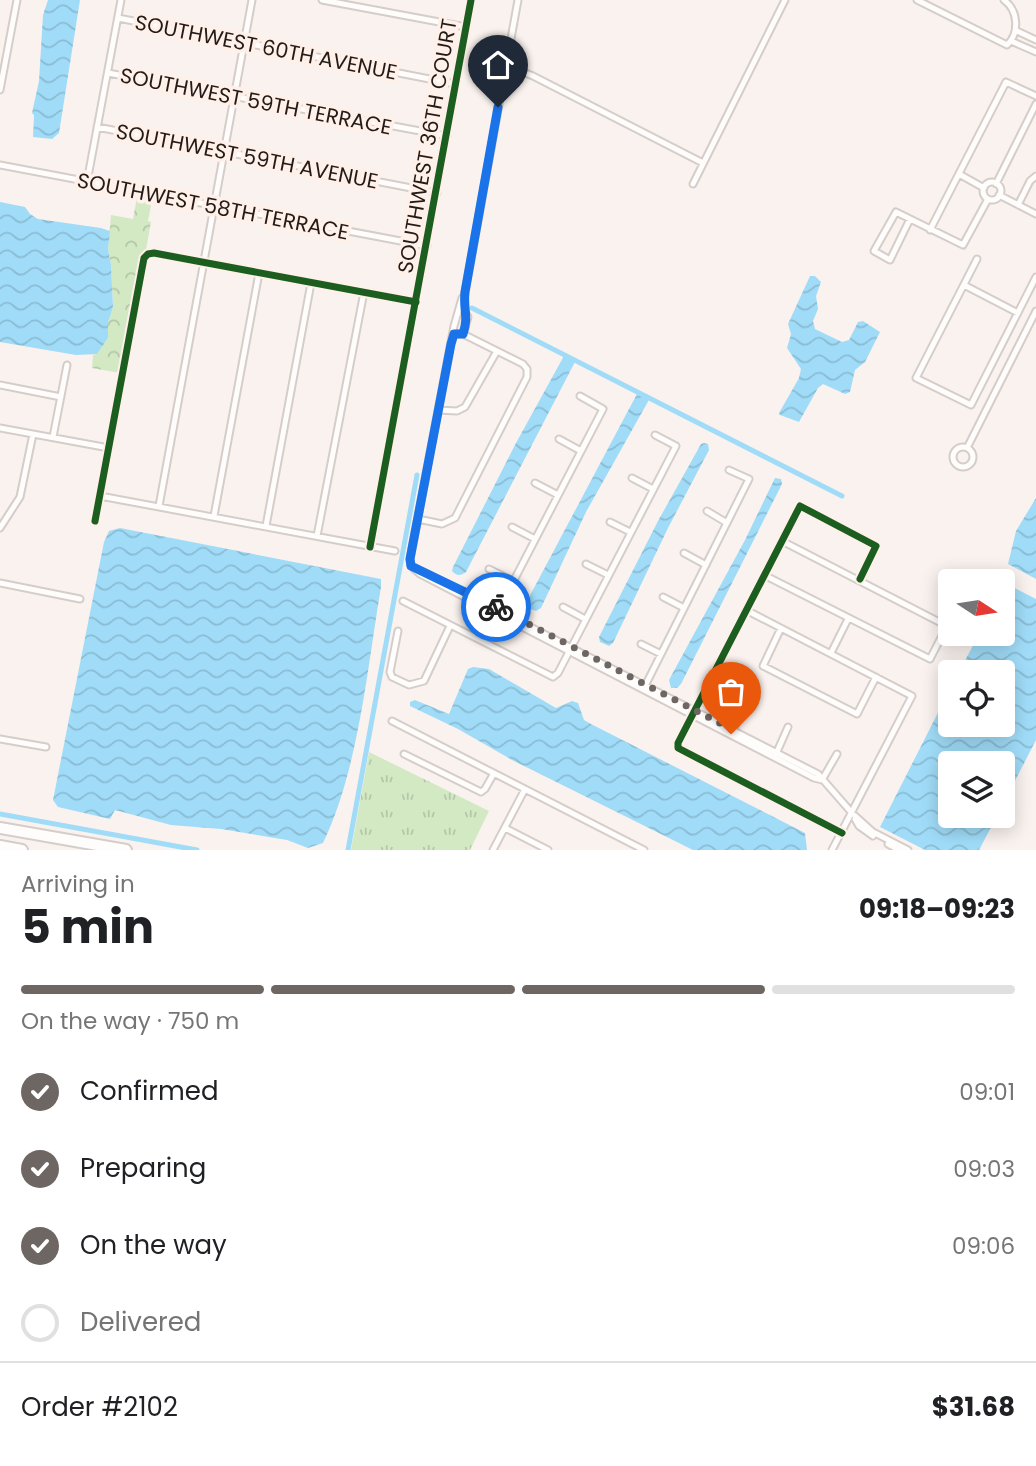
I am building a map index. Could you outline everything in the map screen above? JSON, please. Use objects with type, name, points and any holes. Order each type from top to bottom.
[{"type":"highway","points":[[0,828],[126,850]]},
{"type":"highway","points":[[0,846],[22,850]]},
{"type":"street","points":[[0,90],[17,0]]},
{"type":"street","points":[[87,182],[121,0]]},
{"type":"street","points":[[159,506],[252,0]]},
{"type":"street","points":[[321,0],[466,27]]},
{"type":"street","name":"SOUTHWEST 36TH COURT","points":[[370,547],[471,0]]},
{"type":"street","points":[[464,330],[468,317],[463,309],[465,292],[518,0]]},
{"type":"street","points":[[693,184],[785,0]]},
{"type":"street","points":[[917,0],[1003,44],[1011,41],[1017,31],[1009,4],[1004,0]]},
{"type":"street","name":"SOUTHWEST 60TH AVENUE","points":[[118,18],[455,84]]},
{"type":"street","points":[[1017,31],[1033,38],[1025,47]]},
{"type":"street","points":[[1011,41],[1036,52]]},
{"type":"street","points":[[506,65],[523,71],[703,163]]},
{"type":"street","name":"SOUTHWEST 59TH TERRACE","points":[[108,73],[447,136]]},
{"type":"street","points":[[930,230],[1006,82],[1036,96]]},
{"type":"street","points":[[996,184],[1036,104]]},
{"type":"street","name":"SOUTHWEST 59TH AVENUE","points":[[97,127],[437,193]]},
{"type":"street","name":"SOUTHWEST 58TH TERRACE","points":[[0,165],[427,246]]},
{"type":"street","points":[[959,174],[984,188]]},
{"type":"street","points":[[1018,205],[1030,181],[1036,177]]},
{"type":"street","points":[[988,183],[996,184],[1000,189],[999,195],[994,200],[988,199],[983,193],[984,188],[988,183]]},
{"type":"street","points":[[999,195],[1036,214]]},
{"type":"street","points":[[911,219],[890,260],[874,251],[895,212],[911,219],[960,245],[966,242],[988,199]]},
{"type":"street","points":[[95,521],[145,258],[148,254],[415,302]]},
{"type":"street","points":[[977,259],[916,378],[971,405],[1036,277]]},
{"type":"street","points":[[214,516],[259,273]]},
{"type":"street","points":[[266,526],[311,283]]},
{"type":"street","points":[[964,285],[1018,313]]},
{"type":"street","points":[[317,536],[364,292]]},
{"type":"street","points":[[465,292],[457,317],[438,410],[410,559],[411,566],[420,574],[498,611],[776,754],[814,778],[822,779],[852,813],[859,826],[899,850]]},
{"type":"street","points":[[967,448],[1036,311]]},
{"type":"street","points":[[418,519],[442,524],[455,517],[527,377],[527,369],[523,364],[464,330],[457,317]]},
{"type":"street","points":[[454,334],[464,330]]},
{"type":"street","points":[[438,410],[457,411],[465,407],[497,351]]},
{"type":"street","points":[[53,437],[67,365]]},
{"type":"street","points":[[0,385],[61,397]]},
{"type":"street","points":[[498,611],[603,409],[580,396]]},
{"type":"street","points":[[0,428],[109,448]]},
{"type":"street","points":[[0,527],[20,497],[33,434]]},
{"type":"street","points":[[403,601],[553,677],[558,673],[676,446],[655,435]]},
{"type":"street","points":[[559,439],[581,451]]},
{"type":"street","points":[[644,687],[749,479],[729,470]]},
{"type":"street","points":[[632,478],[653,489]]},
{"type":"street","points":[[535,483],[558,495]]},
{"type":"street","points":[[100,496],[394,551]]},
{"type":"street","points":[[842,833],[678,748],[678,743],[800,506],[876,546],[860,579]]},
{"type":"street","points":[[707,511],[727,523]]},
{"type":"street","points":[[610,522],[631,532]]},
{"type":"street","points":[[512,527],[535,539]]},
{"type":"street","points":[[764,576],[930,659],[947,626],[782,541]]},
{"type":"street","points":[[684,554],[706,565]]},
{"type":"street","points":[[586,564],[608,575]]},
{"type":"street","points":[[489,569],[513,581]]},
{"type":"street","points":[[0,583],[80,599]]},
{"type":"street","points":[[663,597],[684,608]]},
{"type":"street","points":[[563,607],[585,619]]},
{"type":"street","points":[[746,610],[912,696],[832,850]]},
{"type":"street","points":[[831,653],[848,619]]},
{"type":"street","points":[[398,631],[390,671],[392,677],[409,685],[424,681],[450,626]]},
{"type":"street","points":[[781,628],[763,666],[857,714],[876,677]]},
{"type":"street","points":[[641,643],[661,654]]},
{"type":"street","points":[[732,732],[746,705]]},
{"type":"street","points":[[391,721],[644,850]]},
{"type":"street","points":[[776,754],[788,727]]},
{"type":"street","points":[[0,738],[46,747]]},
{"type":"street","points":[[404,754],[481,792],[494,773]]},
{"type":"street","points":[[822,779],[837,754]]},
{"type":"street","points":[[493,850],[525,789]]},
{"type":"street","points":[[852,813],[886,839],[908,850]]},
{"type":"street","points":[[505,828],[548,850]]},
{"type":"green space","points":[[137,197],[152,200],[148,221],[151,222],[120,373],[92,368],[93,355],[97,354],[108,338],[108,323],[113,307],[108,249],[111,215],[133,219]]},
{"type":"green space","points":[[369,752],[489,811],[470,850],[351,850]]},
{"type":"water","points":[[48,0],[80,0],[59,133],[52,139],[33,137],[32,113],[39,81],[43,15]]},
{"type":"water","points":[[0,202],[25,207],[38,219],[110,231],[108,249],[113,307],[108,323],[108,338],[97,354],[76,355],[0,342]]},
{"type":"water","points":[[810,276],[815,276],[821,282],[816,296],[818,309],[813,321],[815,329],[842,342],[849,340],[858,322],[863,321],[880,332],[865,362],[855,370],[850,392],[845,394],[823,384],[799,422],[779,413],[799,378],[801,369],[787,348],[791,334],[788,324]]},
{"type":"water","points":[[565,354],[576,360],[466,572],[455,574],[453,567]]},
{"type":"water","points":[[638,392],[650,398],[586,512],[541,608],[536,611],[528,608],[526,603]]},
{"type":"water","points":[[704,443],[708,444],[709,450],[613,643],[609,646],[600,642],[599,637],[658,521]]},
{"type":"water","points":[[775,478],[781,479],[782,484],[681,684],[677,688],[671,688],[669,680],[745,540]]},
{"type":"water","points":[[1036,498],[1036,579],[1008,564],[1016,531]]},
{"type":"water","points":[[120,528],[381,579],[353,751],[335,814],[323,843],[308,848],[287,840],[221,829],[171,825],[115,810],[110,819],[58,807],[53,800],[104,542],[109,531]]},
{"type":"water","points":[[1015,588],[1036,599],[1036,740],[1015,781],[1015,751],[938,751],[938,828],[991,828],[979,850],[925,850],[880,827],[938,713],[938,737],[1015,737],[1015,660],[965,660],[973,646],[1015,646]]},
{"type":"water","points":[[468,669],[489,669],[556,708],[572,701],[578,703],[584,720],[805,833],[807,850],[693,850],[410,706],[410,702],[415,700],[449,714]]},
{"type":"waterway","points":[[472,308],[842,496]]},
{"type":"waterway","points":[[348,850],[417,475]]},
{"type":"waterway","points":[[0,814],[197,850]]},
{"type":"cycle path","points":[[370,547],[471,0]]},
{"type":"cycle path","points":[[95,521],[144,258],[148,254],[416,302]]},
{"type":"cycle path","points":[[842,833],[678,748],[678,743],[800,506],[876,546],[860,579]]},
{"type":"way so far","points":[[496,607],[733,730],[731,734]]},
{"type":"route","points":[[496,607],[411,566],[410,559],[451,344],[454,334],[463,334],[468,319],[463,309],[465,292],[498,107]]}]
